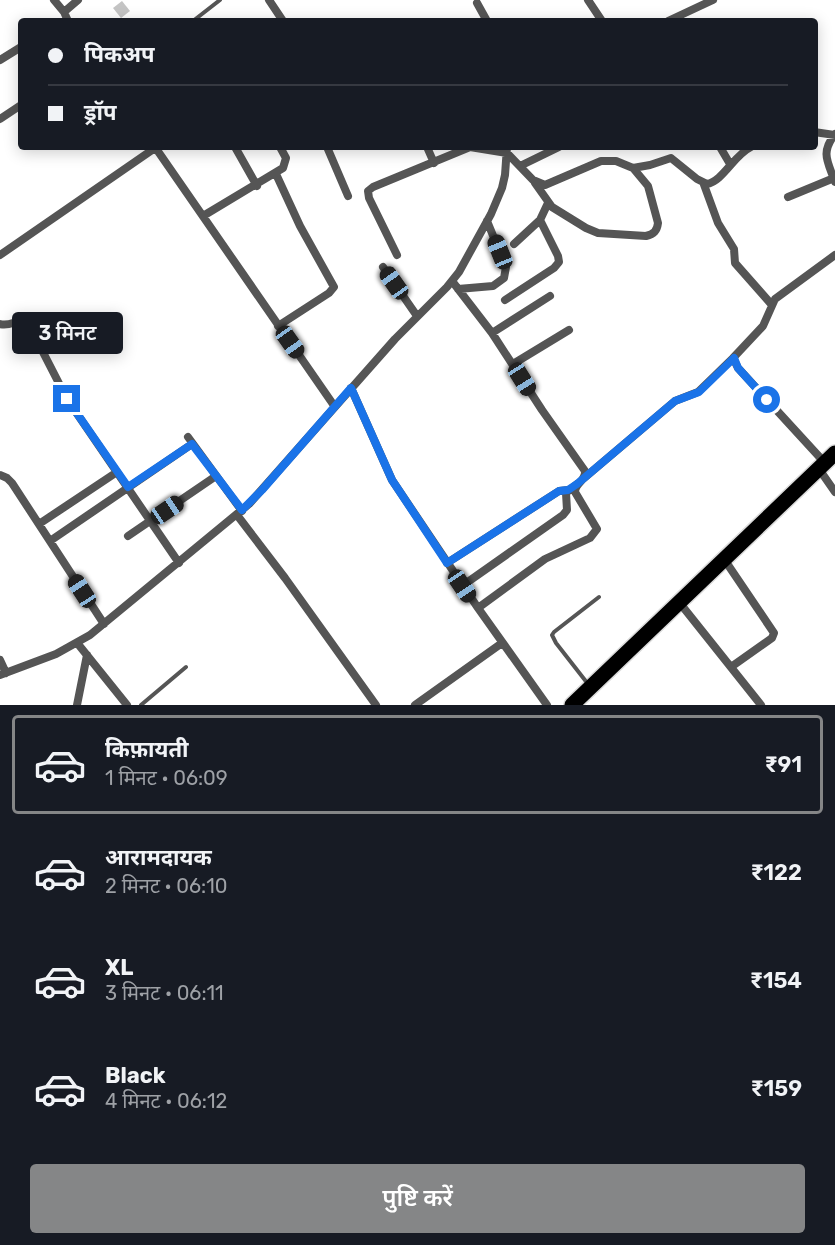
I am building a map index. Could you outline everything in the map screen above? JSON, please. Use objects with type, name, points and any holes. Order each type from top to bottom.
[{"type":"highway","points":[[572,705],[826,461]]},
{"type":"street","points":[[54,0],[65,18],[78,0]]},
{"type":"street","points":[[269,0],[281,18]]},
{"type":"street","points":[[588,0],[600,18]]},
{"type":"street","points":[[677,18],[713,0]]},
{"type":"street","points":[[477,3],[485,18]]},
{"type":"street","points":[[0,60],[18,49]]},
{"type":"street","points":[[0,119],[18,107]]},
{"type":"street","points":[[788,197],[834,180],[825,156],[825,149],[835,134],[818,132]]},
{"type":"street","points":[[0,255],[151,150]]},
{"type":"street","points":[[157,150],[335,407]]},
{"type":"street","points":[[237,150],[257,186]]},
{"type":"street","points":[[203,216],[276,174],[286,164],[283,150]]},
{"type":"street","points":[[328,150],[348,196]]},
{"type":"street","points":[[428,150],[434,163]]},
{"type":"street","points":[[397,255],[369,198],[368,191],[463,150]]},
{"type":"street","points":[[507,150],[533,180],[548,203],[580,225],[598,233],[638,236],[653,234],[657,230],[658,223],[650,191],[645,181],[633,168],[609,159],[545,185],[533,180]]},
{"type":"street","points":[[0,660],[3,674],[78,644],[240,513],[351,388],[452,281],[468,259],[504,182],[507,150]]},
{"type":"street","points":[[520,166],[553,150]]},
{"type":"street","points":[[722,150],[730,164]]},
{"type":"street","points":[[633,168],[671,159],[703,182],[712,183],[744,150]]},
{"type":"street","points":[[276,174],[300,226],[334,287],[329,293],[278,326]]},
{"type":"street","points":[[703,182],[718,223],[734,249],[735,263],[772,305]]},
{"type":"street","points":[[514,244],[540,220],[548,203]]},
{"type":"street","points":[[505,300],[554,268],[559,262],[540,220]]},
{"type":"street","points":[[458,289],[493,286],[504,278],[506,267],[487,221]]},
{"type":"street","points":[[447,563],[559,491],[568,490],[580,482],[675,401],[699,392],[763,326],[772,305],[781,294],[835,255]]},
{"type":"street","points":[[383,267],[417,316]]},
{"type":"street","points":[[452,281],[492,333],[585,471],[575,492],[597,529],[595,534],[545,559],[477,608]]},
{"type":"street","points":[[492,333],[550,296]]},
{"type":"street","points":[[0,324],[11,325],[23,320],[27,321],[67,399],[179,563]]},
{"type":"street","points":[[513,364],[569,330]]},
{"type":"street","points":[[734,358],[738,368],[826,461],[835,492]]},
{"type":"street","points":[[351,388],[392,480],[477,608],[547,705]]},
{"type":"street","points":[[50,541],[190,441],[376,705]]},
{"type":"street","points":[[39,524],[117,472]]},
{"type":"street","points":[[0,475],[12,483],[104,624]]},
{"type":"street","points":[[128,536],[216,476]]},
{"type":"street","points":[[462,586],[563,516],[567,510],[565,496],[568,490]]},
{"type":"street","points":[[724,559],[774,633],[772,638],[731,667]]},
{"type":"street","points":[[679,603],[761,705]]},
{"type":"street","points":[[415,705],[502,643]]},
{"type":"street","points":[[78,644],[128,705]]},
{"type":"street","points":[[76,705],[87,655]]},
{"type":"lane","points":[[197,18],[220,0]]},
{"type":"lane","points":[[590,687],[552,635],[599,597]]},
{"type":"lane","points":[[141,705],[186,667]]},
{"type":"building","points":[[122,1],[130,11],[121,18],[113,8]]},
{"type":"route","points":[[67,399],[128,487],[192,444],[242,510],[351,388],[383,464],[447,563],[559,491],[568,490],[577,484],[675,401],[699,392],[734,358],[738,368],[767,400]]}]
